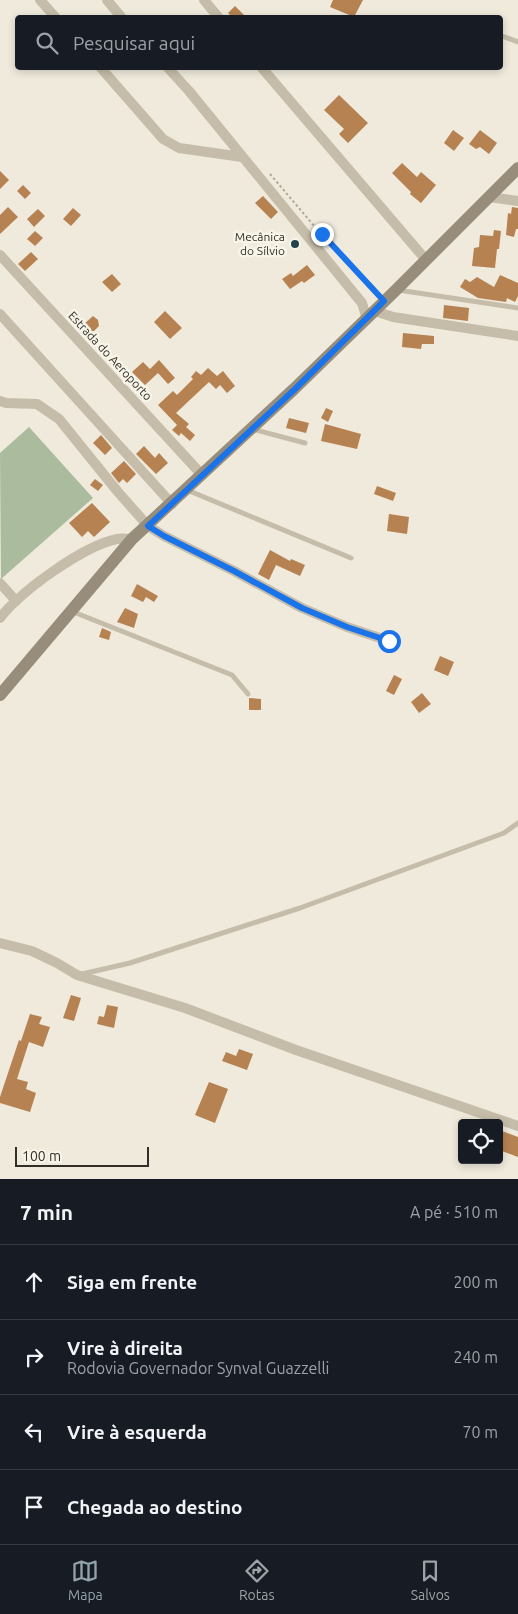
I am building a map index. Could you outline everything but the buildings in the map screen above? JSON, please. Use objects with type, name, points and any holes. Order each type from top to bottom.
[{"type":"main road","points":[[0,695],[132,539],[172,504],[371,315],[518,168]]},
{"type":"street","points":[[40,0],[53,15]]},
{"type":"street","points":[[107,0],[120,15]]},
{"type":"street","points":[[204,0],[216,15]]},
{"type":"street","points":[[103,70],[163,139],[179,148],[242,157]]},
{"type":"street","points":[[170,70],[371,315],[518,336]]},
{"type":"street","points":[[264,70],[426,260]]},
{"type":"street","points":[[489,196],[518,201]]},
{"type":"street","name":"Estrada do Aeroporto","points":[[0,255],[202,475]]},
{"type":"street","points":[[0,314],[172,504]]},
{"type":"street","points":[[0,401],[6,403],[37,404],[59,419],[148,526],[164,536],[302,608],[347,627],[389,641]]},
{"type":"street","points":[[0,618],[16,601],[58,568],[84,553],[118,538],[132,539]]},
{"type":"street","points":[[0,583],[16,601]]},
{"type":"street","points":[[0,943],[32,952],[58,963],[77,975],[185,1008],[296,1050],[518,1126]]},
{"type":"lane","points":[[503,36],[518,42]]},
{"type":"lane","points":[[397,290],[518,308]]},
{"type":"lane","points":[[252,428],[305,443]]},
{"type":"lane","points":[[186,489],[351,558]]},
{"type":"lane","points":[[71,611],[232,675],[248,694]]},
{"type":"lane","points":[[77,975],[130,963],[300,908],[504,832],[518,823]]},
{"type":"path","points":[[266,169],[322,234],[384,301]]},
{"type":"green space","points":[[29,427],[93,498],[1,579],[0,453]]},
{"type":"place","name":"Mecânica do Sílvio","points":[[295,244]]},
{"type":"route","points":[[322,234],[384,301],[294,390],[148,526],[302,608],[347,627],[389,641]]}]
